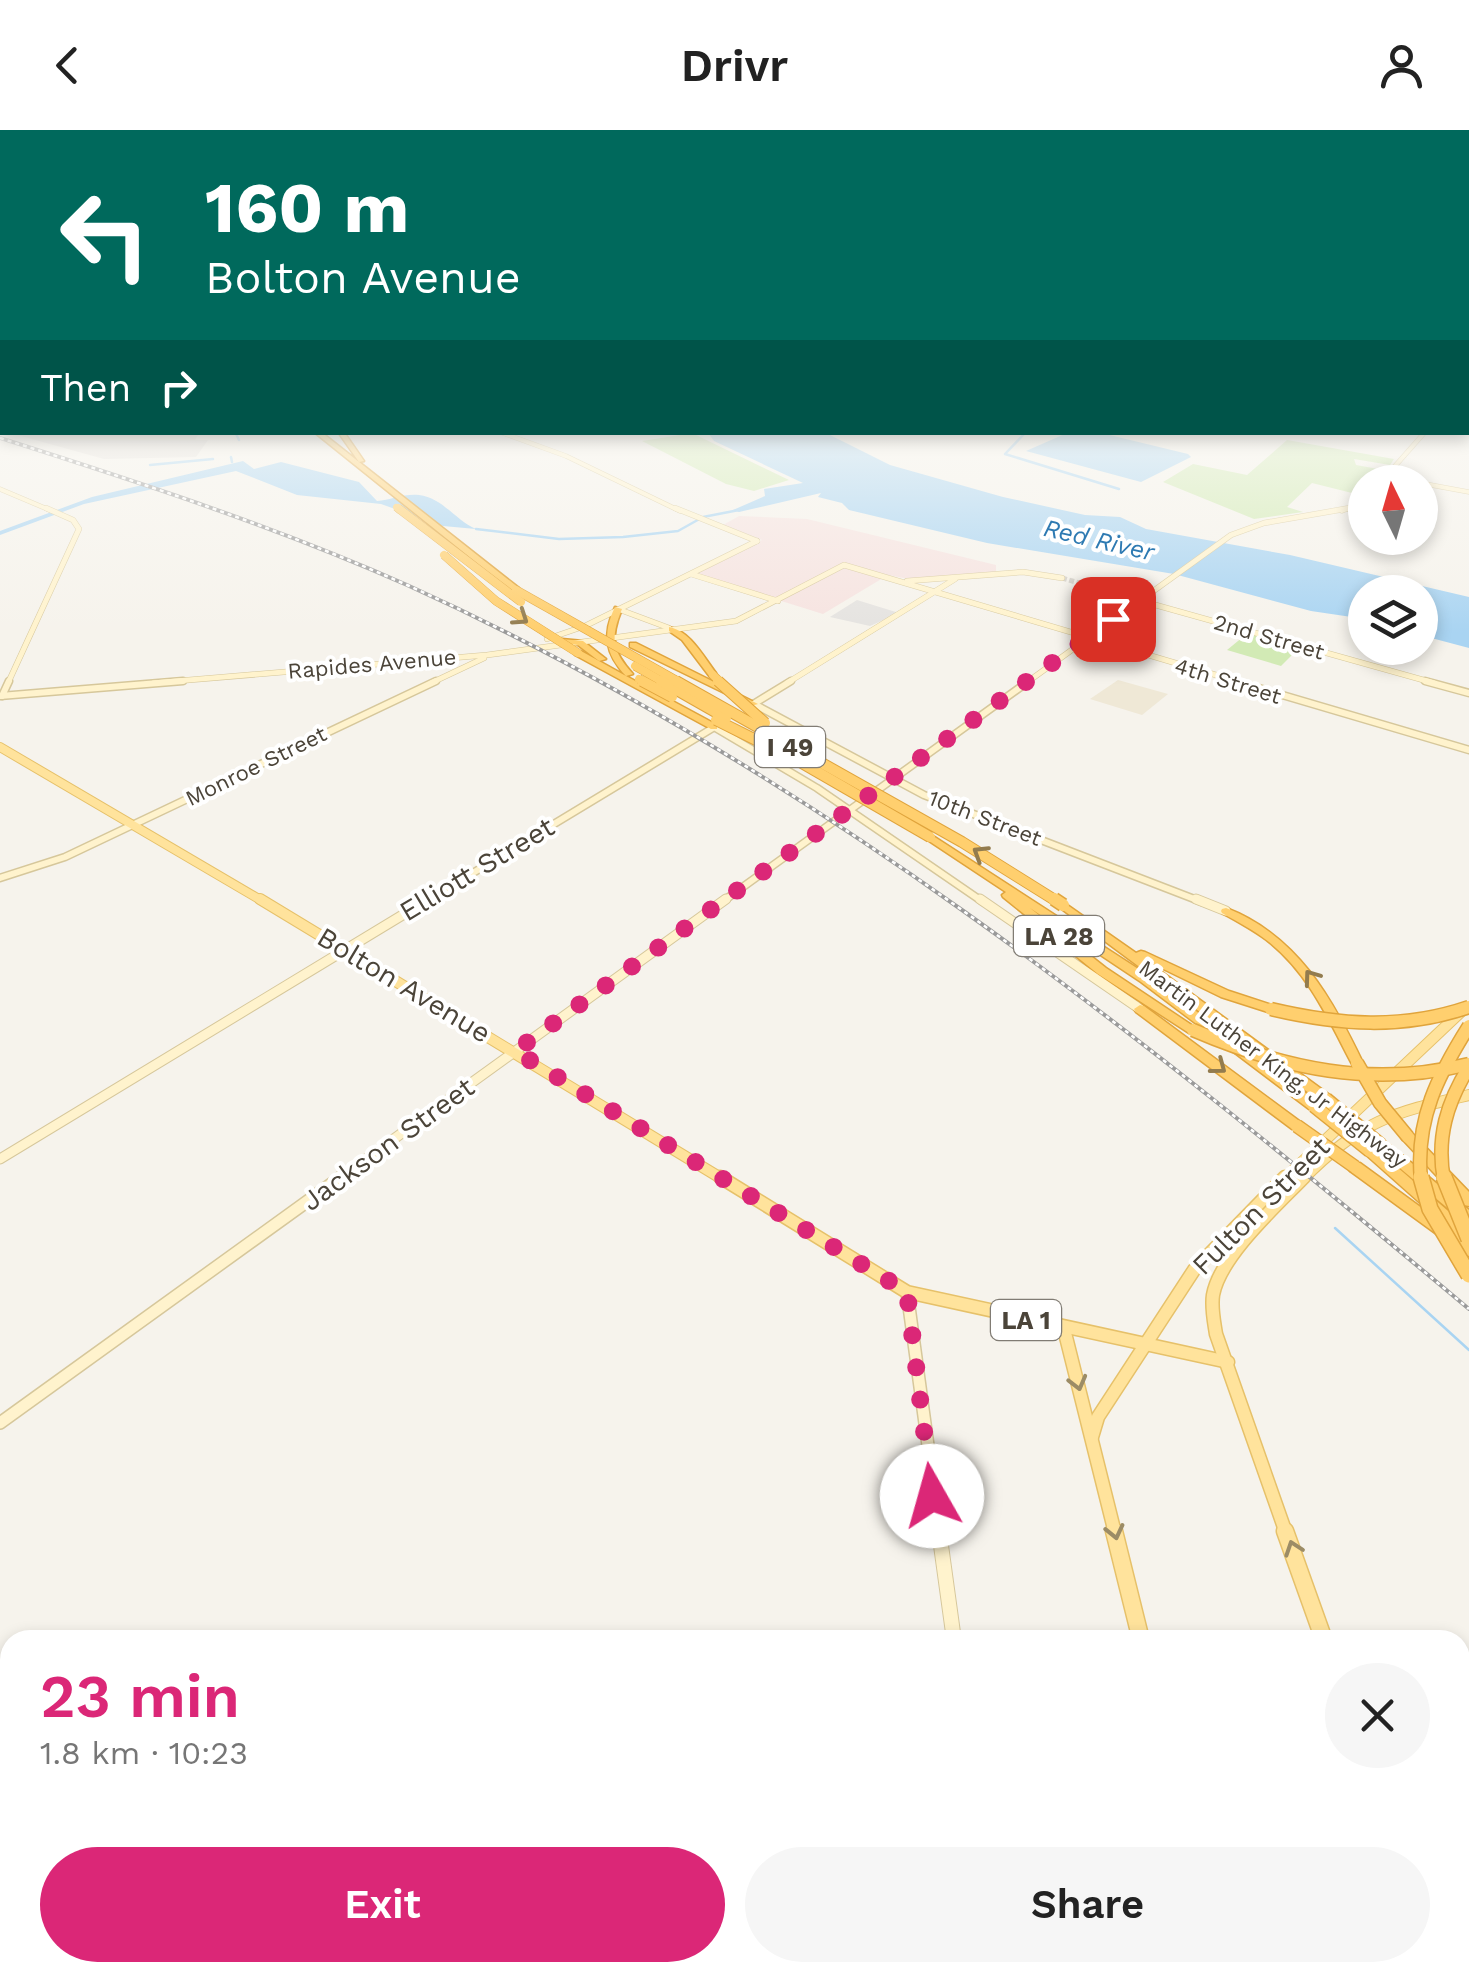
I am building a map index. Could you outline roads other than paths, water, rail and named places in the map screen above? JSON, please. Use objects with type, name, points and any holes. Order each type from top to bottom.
[{"type":"highway","name":"Martin Luther King, Jr Highway","points":[[340,460],[516,599],[930,836],[1194,1007]]},
{"type":"highway","name":"Martin Luther King, Jr Highway","points":[[347,460],[516,590],[962,842],[1063,904],[1469,1218]]},
{"type":"highway","points":[[362,460],[378,482]]},
{"type":"highway","points":[[396,507],[496,601],[578,654],[714,727]]},
{"type":"highway","points":[[516,590],[754,704]]},
{"type":"highway","points":[[618,609],[610,636],[612,659],[634,676]]},
{"type":"highway","points":[[672,629],[685,638],[713,675],[749,712],[863,784],[866,791]]},
{"type":"highway","points":[[565,641],[580,643],[634,676],[790,757]]},
{"type":"highway","name":"LA 28","points":[[930,836],[1102,971],[1173,1019],[1215,1041],[1299,1068],[1355,1076],[1393,1077],[1469,1066]]},
{"type":"highway","name":"LA 28","points":[[1063,904],[1176,972],[1235,998],[1300,1016],[1392,1024],[1436,1018],[1469,1006]]},
{"type":"highway","points":[[1226,911],[1261,930],[1295,956],[1327,1000],[1380,1104],[1469,1201]]},
{"type":"highway","points":[[1140,1009],[1469,1250]]},
{"type":"highway","points":[[1469,1026],[1433,1082],[1418,1128],[1416,1151],[1430,1207],[1469,1275]]},
{"type":"highway","points":[[1469,1066],[1445,1108],[1440,1146],[1448,1202],[1469,1238]]},
{"type":"highway","name":"Martin Luther King, Jr Highway","points":[[1376,1148],[1469,1238]]},
{"type":"main road","points":[[440,656],[533,643],[618,609],[757,541],[686,514],[576,460]]},
{"type":"main road","points":[[1438,487],[1469,492]]},
{"type":"main road","points":[[0,489],[79,523],[1,696]]},
{"type":"main road","name":"Jackson Street","points":[[0,1423],[1231,536],[1256,525],[1348,509]]},
{"type":"main road","name":"4th Street","points":[[778,601],[844,566],[1469,750]]},
{"type":"main road","points":[[889,579],[954,579],[1023,572],[1062,578]]},
{"type":"main road","points":[[692,574],[778,601]]},
{"type":"main road","name":"Elliott Street","points":[[0,1159],[954,579]]},
{"type":"main road","name":"2nd Street","points":[[1127,597],[1469,693]]},
{"type":"main road","name":"Rapides Avenue","points":[[1,696],[511,651],[742,620],[778,601]]},
{"type":"main road","points":[[618,609],[672,629]]},
{"type":"main road","name":"Monroe Street","points":[[0,878],[50,863],[134,826],[470,664],[511,651]]},
{"type":"main road","name":"10th Street","points":[[754,704],[891,780],[1226,911]]},
{"type":"main road","points":[[714,727],[850,810],[1140,1009]]},
{"type":"main road","name":"Bolton Avenue","points":[[0,747],[515,1051],[907,1292]]},
{"type":"main road","name":"Fulton Street","points":[[1092,1437],[1098,1416],[1194,1270],[1241,1219],[1469,1006]]},
{"type":"main road","points":[[1321,1630],[1216,1334],[1213,1293],[1226,1264],[1243,1242],[1368,1124],[1469,1094]]},
{"type":"main road","points":[[907,1292],[953,1630]]},
{"type":"main road","name":"LA 1","points":[[907,1292],[1145,1347],[1228,1362]]},
{"type":"main road","points":[[1064,1329],[1139,1630]]},
{"type":"water","name":"Red River","points":[[755,460],[881,460],[1003,497],[1085,515],[1120,517],[1146,529],[1375,575],[1348,575],[1348,616],[1311,611],[1174,574],[987,543],[849,510],[842,503],[818,497],[821,493],[739,512],[733,510],[765,496],[764,489],[803,483]]},
{"type":"water","points":[[1061,460],[1184,460],[1141,482]]},
{"type":"water","points":[[243,461],[254,469],[281,462],[359,482],[377,501],[409,495],[427,497],[476,529],[443,526],[381,504],[297,495],[236,471],[84,504],[0,535],[0,531],[92,497]]},
{"type":"water","points":[[1438,590],[1469,597],[1469,648],[1438,640]]},
{"type":"waterway","points":[[150,465],[199,460]]},
{"type":"waterway","points":[[1026,460],[1119,489]]},
{"type":"waterway","points":[[476,529],[559,539],[623,537],[678,531],[703,517],[739,510]]},
{"type":"waterway","points":[[1335,1228],[1469,1350]]},
{"type":"tunnel","points":[[1062,578],[1127,597]]},
{"type":"railway","points":[[70,460],[307,543],[407,585],[552,656],[693,734],[829,819],[1092,1006],[1220,1105],[1469,1309]]}]
